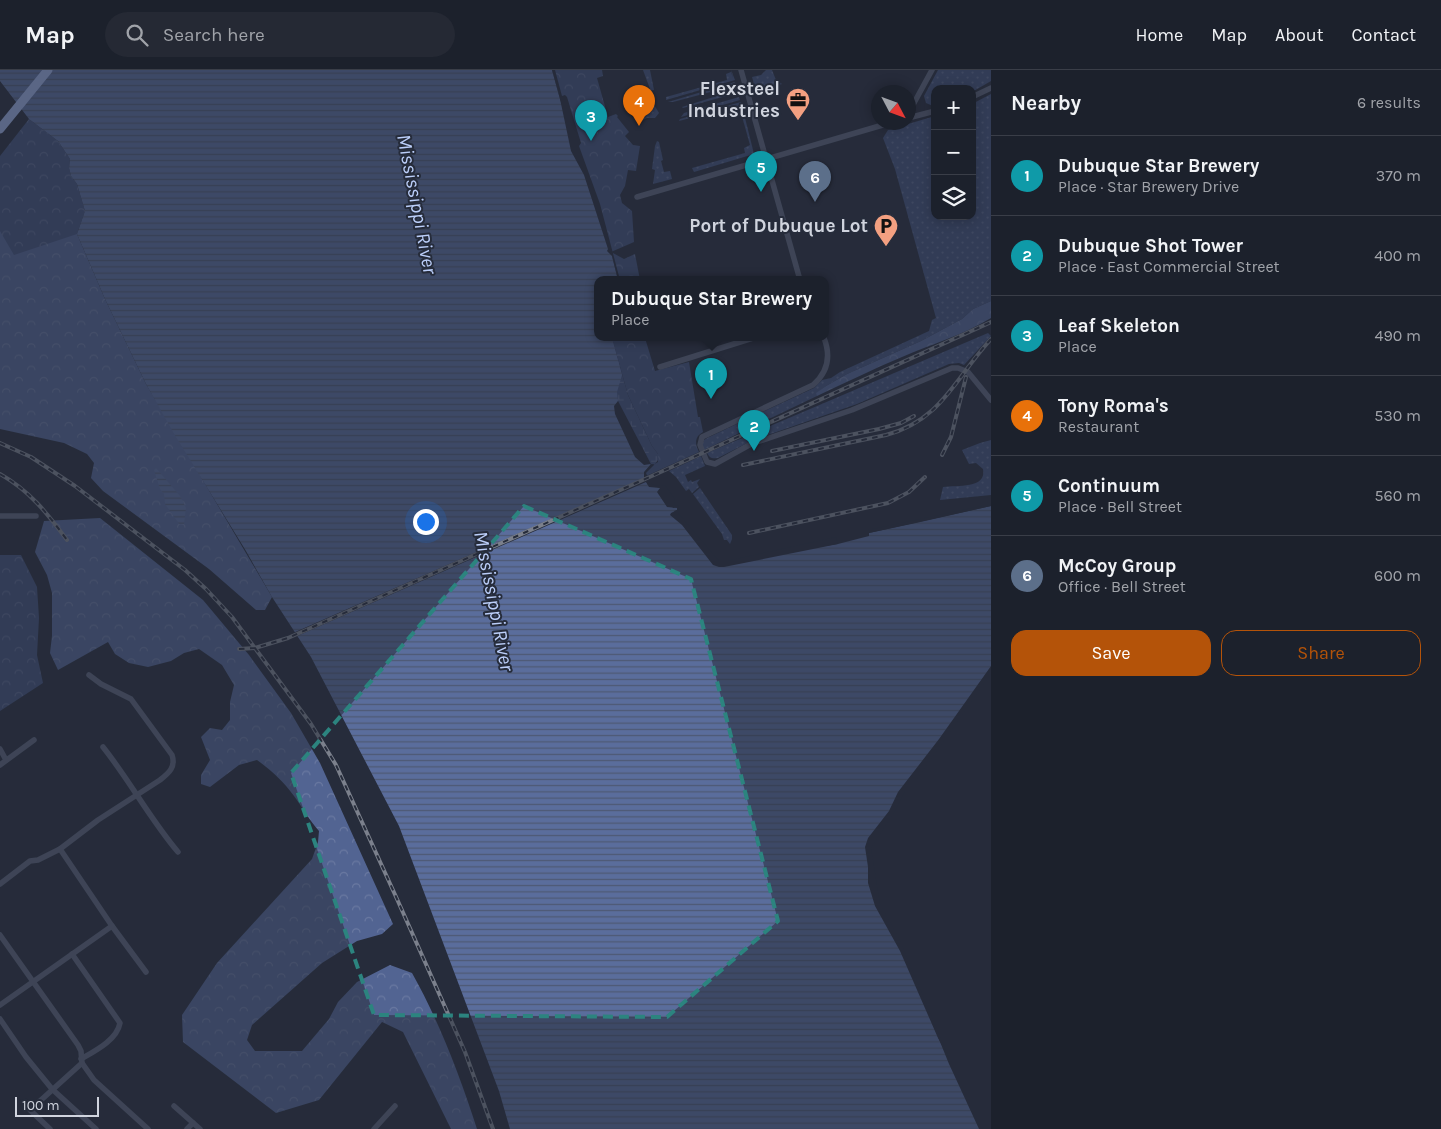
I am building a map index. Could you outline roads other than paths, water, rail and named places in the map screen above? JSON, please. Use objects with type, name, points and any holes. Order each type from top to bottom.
[{"type":"highway","points":[[0,129],[48,70]]},
{"type":"street","points":[[741,70],[799,276]]},
{"type":"street","points":[[916,99],[932,70]]},
{"type":"street","points":[[976,95],[991,88]]},
{"type":"street","points":[[916,116],[931,112]]},
{"type":"street","points":[[637,196],[871,128]]},
{"type":"street","points":[[660,367],[743,341]]},
{"type":"street","points":[[825,341],[828,350],[827,368],[813,385],[704,435],[700,439],[700,447],[707,462],[715,464],[751,444],[852,410],[952,368],[968,372],[991,400]]},
{"type":"street","points":[[0,516],[36,516]]},
{"type":"street","points":[[0,884],[30,862],[38,860],[60,848],[170,772],[173,759],[170,753],[131,699],[101,684],[89,675]]},
{"type":"street","points":[[0,765],[34,740]]},
{"type":"street","points":[[103,747],[158,828],[178,852]]},
{"type":"street","points":[[0,749],[6,760]]},
{"type":"street","points":[[60,848],[112,926],[146,972]]},
{"type":"street","points":[[0,1005],[112,926]]},
{"type":"street","points":[[0,935],[78,1045],[81,1061],[94,1080],[148,1129]]},
{"type":"street","points":[[50,1129],[30,1110],[81,1061],[100,1048],[118,1029],[120,1023],[72,954]]},
{"type":"street","points":[[0,1019],[26,1057],[52,1088],[96,1129]]},
{"type":"street","points":[[174,1106],[200,1129]]},
{"type":"street","points":[[374,1129],[395,1106]]},
{"type":"street","points":[[187,1129],[193,1123]]},
{"type":"water","name":"Mississippi River","points":[[0,70],[552,70],[617,276],[594,276],[594,341],[613,341],[622,375],[617,392],[618,403],[651,464],[644,473],[648,485],[661,488],[673,508],[677,507],[677,510],[674,511],[718,563],[838,544],[869,536],[869,533],[991,506],[991,670],[903,789],[868,847],[878,904],[914,978],[949,1064],[979,1129],[510,1129],[499,1091],[399,826],[311,657],[272,597],[146,384],[105,299],[77,234],[85,211],[77,184],[71,176],[69,168],[70,159],[58,141],[29,119],[0,81]]},
{"type":"water","points":[[156,468],[180,496],[186,508],[184,524],[180,525],[165,504],[164,494],[160,489],[154,470]]},
{"type":"railway","points":[[239,649],[255,648],[288,638],[991,322]]},
{"type":"railway","points":[[743,465],[886,435],[905,428],[921,419],[946,396],[991,339]]},
{"type":"railway","points":[[942,455],[951,437],[966,377]]},
{"type":"railway","points":[[772,451],[879,429],[901,423],[914,416]]},
{"type":"railway","points":[[0,443],[31,457],[75,486],[185,570],[232,617],[311,724],[336,765],[397,899],[465,1052],[493,1129]]},
{"type":"railway","points":[[0,474],[29,495],[67,540]]},
{"type":"railway","points":[[749,533],[888,503],[909,492],[925,477]]},
{"type":"place","name":"Flexsteel Industries","points":[[798,121]]},
{"type":"place","name":"Tony Roma's","points":[[639,126]]},
{"type":"place","name":"Leaf Skeleton","points":[[591,141]]},
{"type":"place","name":"Continuum","points":[[761,192]]},
{"type":"place","name":"McCoy Group","points":[[815,202]]},
{"type":"place","name":"Port of Dubuque Lot","points":[[886,247]]},
{"type":"place","name":"Dubuque Star Brewery","points":[[711,399]]},
{"type":"place","name":"Dubuque Shot Tower","points":[[754,451]]}]
